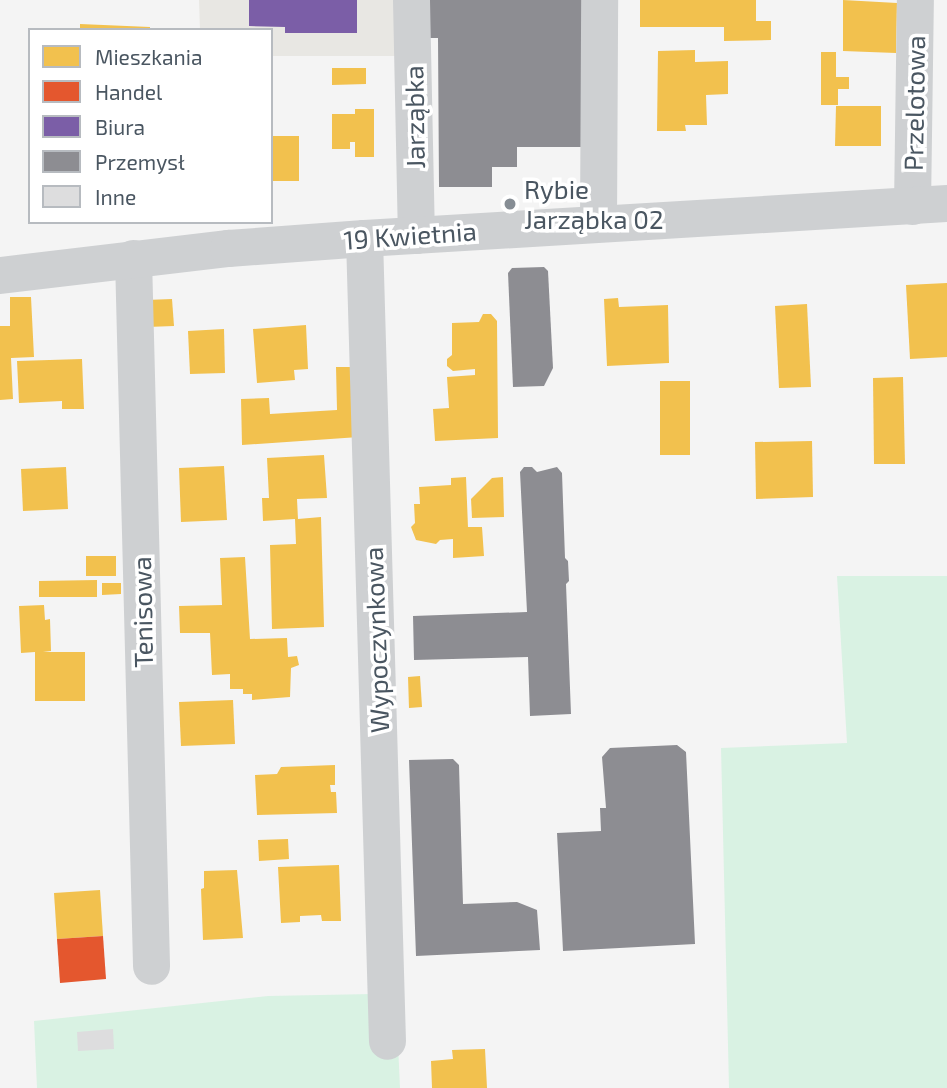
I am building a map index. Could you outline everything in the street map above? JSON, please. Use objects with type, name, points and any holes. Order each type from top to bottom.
[{"type":"street","name":"Jarząbka","points":[[411,0],[416,235]]},
{"type":"street","points":[[598,0],[598,223]]},
{"type":"street","name":"Przelotowa","points":[[915,0],[930,204]]},
{"type":"street","name":"19 Kwietnia","points":[[0,275],[133,258],[364,238],[930,204]]},
{"type":"street","name":"Wypoczynkowa","points":[[364,238],[387,1041]]},
{"type":"street","name":"Tenisowa","points":[[133,258],[151,966]]},
{"type":"shaded area","points":[[199,0],[394,0],[396,56],[273,56],[273,28],[200,28]]},
{"type":"green space","points":[[837,576],[947,576],[947,1088],[729,1088],[721,748],[847,743]]},
{"type":"green space","points":[[372,994],[398,1044],[400,1088],[37,1088],[34,1021],[268,996]]},
{"type":"building: Mieszkania","points":[[640,0],[756,0],[756,21],[771,21],[771,40],[724,41],[724,27],[640,27]]},
{"type":"building: Mieszkania","points":[[843,0],[897,3],[896,53],[843,51]]},
{"type":"building: Mieszkania","points":[[80,24],[150,27],[150,28],[80,28]]},
{"type":"building: Mieszkania","points":[[695,50],[695,62],[728,61],[728,94],[706,95],[707,125],[685,125],[686,131],[657,131],[658,51]]},
{"type":"building: Mieszkania","points":[[821,52],[836,52],[836,77],[849,77],[849,89],[838,89],[838,105],[821,105]]},
{"type":"building: Mieszkania","points":[[332,68],[366,68],[366,84],[332,85]]},
{"type":"building: Mieszkania","points":[[836,106],[881,106],[881,146],[835,146]]},
{"type":"building: Mieszkania","points":[[355,109],[374,109],[374,157],[355,157],[355,142],[350,142],[350,149],[332,149],[332,114],[355,114]]},
{"type":"building: Mieszkania","points":[[273,136],[299,136],[299,181],[273,181]]},
{"type":"building: Mieszkania","points":[[947,283],[947,357],[910,359],[906,285]]},
{"type":"building: Mieszkania","points":[[10,297],[31,297],[34,357],[11,358],[13,399],[0,400],[0,326],[10,326]]},
{"type":"building: Mieszkania","points":[[618,298],[619,307],[668,305],[669,363],[607,366],[604,299]]},
{"type":"building: Mieszkania","points":[[172,299],[174,326],[147,327],[146,300]]},
{"type":"building: Mieszkania","points":[[807,304],[811,387],[779,388],[775,306]]},
{"type":"building: Mieszkania","points":[[483,314],[491,314],[497,321],[498,438],[435,441],[433,409],[449,408],[447,377],[475,375],[475,369],[453,371],[447,366],[447,359],[452,355],[452,323],[479,322]]},
{"type":"building: Mieszkania","points":[[306,325],[308,369],[294,370],[295,380],[257,383],[253,329]]},
{"type":"building: Mieszkania","points":[[224,329],[225,373],[190,374],[188,331]]},
{"type":"building: Mieszkania","points":[[82,359],[84,409],[62,409],[62,401],[19,403],[17,361]]},
{"type":"building: Mieszkania","points":[[336,367],[353,367],[359,437],[242,445],[241,399],[269,398],[270,414],[337,410]]},
{"type":"building: Mieszkania","points":[[903,377],[905,464],[874,464],[873,378]]},
{"type":"building: Mieszkania","points":[[660,381],[690,381],[690,455],[660,455]]},
{"type":"building: Mieszkania","points":[[812,441],[813,497],[756,499],[755,442]]},
{"type":"building: Mieszkania","points":[[324,455],[327,498],[297,499],[298,519],[321,517],[324,627],[272,629],[270,545],[296,544],[295,519],[263,521],[262,498],[269,498],[267,458]]},
{"type":"building: Mieszkania","points":[[224,466],[227,520],[181,522],[179,468]]},
{"type":"building: Mieszkania","points":[[66,467],[68,509],[23,511],[21,469]]},
{"type":"building: Mieszkania","points":[[466,477],[468,527],[482,527],[484,556],[453,558],[453,539],[440,540],[436,544],[416,540],[411,527],[415,523],[414,504],[420,504],[419,487],[451,485],[451,478]]},
{"type":"building: Mieszkania","points":[[503,477],[504,517],[472,518],[471,499],[492,478]]},
{"type":"building: Mieszkania","points":[[86,556],[116,556],[116,576],[86,576]]},
{"type":"building: Mieszkania","points":[[245,557],[250,639],[287,638],[288,657],[297,656],[299,665],[291,668],[290,697],[252,700],[252,694],[243,694],[243,689],[230,689],[230,674],[212,675],[210,633],[180,633],[179,606],[222,605],[220,558]]},
{"type":"building: Mieszkania","points":[[97,580],[97,597],[39,597],[39,581]]},
{"type":"building: Mieszkania","points":[[102,583],[121,583],[121,594],[102,595]]},
{"type":"building: Mieszkania","points":[[44,605],[45,620],[50,619],[51,651],[43,652],[85,652],[85,701],[35,701],[35,652],[21,653],[19,606]]},
{"type":"building: Mieszkania","points":[[420,676],[422,707],[409,708],[408,677]]},
{"type":"building: Mieszkania","points":[[233,700],[235,744],[181,746],[179,702]]},
{"type":"building: Mieszkania","points":[[335,765],[335,785],[330,785],[331,792],[336,792],[337,813],[257,815],[255,775],[277,774],[281,767]]},
{"type":"building: Mieszkania","points":[[288,839],[289,859],[259,861],[258,840]]},
{"type":"building: Mieszkania","points":[[339,865],[341,921],[322,921],[321,915],[300,916],[300,922],[281,923],[278,867]]},
{"type":"building: Mieszkania","points":[[237,870],[243,938],[203,940],[201,889],[204,888],[204,871]]},
{"type":"building: Mieszkania","points":[[100,890],[103,936],[57,939],[54,893]]},
{"type":"building: Mieszkania","points":[[485,1049],[487,1088],[432,1088],[431,1061],[453,1059],[452,1050]]},
{"type":"building: Handel","points":[[103,936],[106,979],[60,983],[57,939]]},
{"type":"building: Biura","points":[[249,0],[357,0],[357,33],[285,33],[285,27],[249,26]]},
{"type":"building: Przemysł","points":[[419,0],[583,0],[584,147],[517,147],[517,167],[492,167],[492,187],[439,187],[438,38],[420,38]]},
{"type":"building: Przemysł","points":[[544,267],[548,271],[553,368],[544,386],[513,387],[508,273],[512,268]]},
{"type":"building: Przemysł","points":[[524,467],[532,467],[537,472],[557,467],[562,473],[565,558],[568,561],[569,581],[566,584],[571,714],[530,716],[528,657],[414,660],[413,616],[527,612],[520,472]]},
{"type":"building: Przemysł","points":[[677,745],[686,752],[695,944],[563,951],[557,833],[601,831],[600,808],[606,808],[602,757],[610,748]]},
{"type":"building: Przemysł","points":[[453,759],[459,765],[463,904],[517,902],[537,910],[540,950],[416,956],[409,760]]},
{"type":"building: Inne","points":[[113,1029],[114,1049],[78,1051],[77,1032]]},
{"type":"place","name":"Rybie Jarząbka 02","points":[[510,204]]}]
